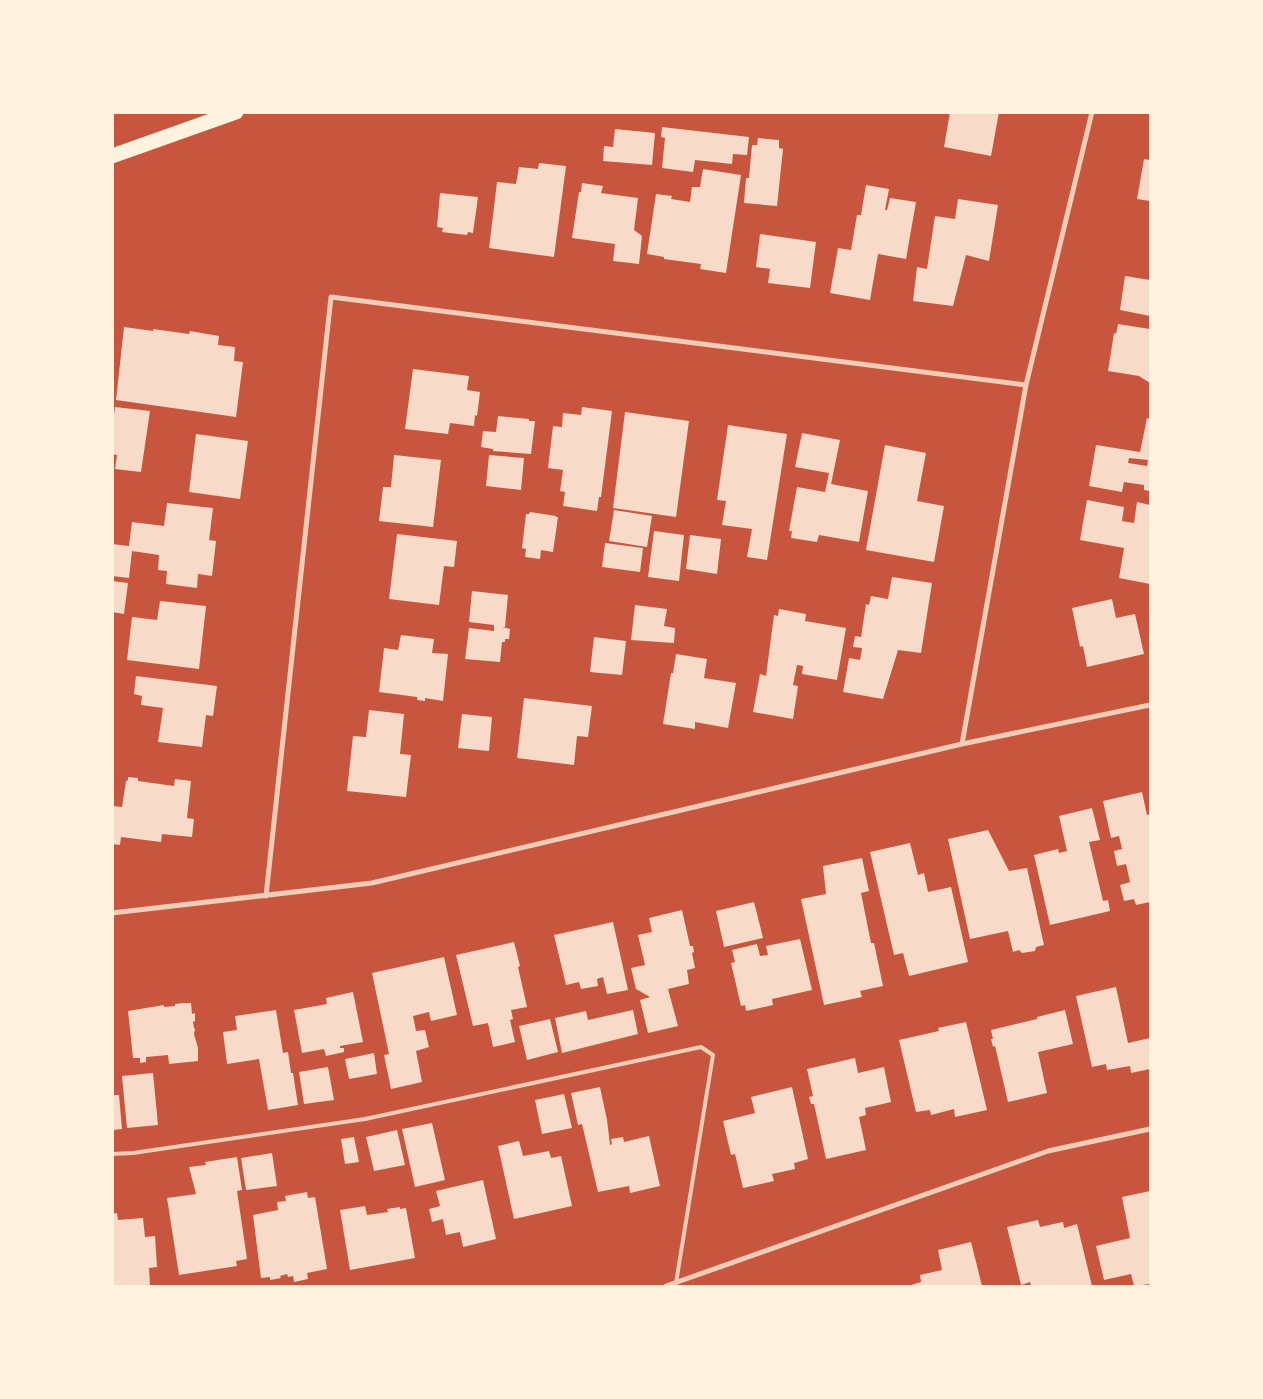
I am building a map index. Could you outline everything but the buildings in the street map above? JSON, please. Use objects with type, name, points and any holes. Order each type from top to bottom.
[{"type":"highway","points":[[112,156],[236,112]]},
{"type":"street","points":[[962,744],[1026,385],[1092,112]]},
{"type":"street","points":[[266,896],[331,297],[1026,385]]},
{"type":"street","points":[[112,913],[372,883],[962,744],[1150,705]]},
{"type":"street","points":[[666,1286],[1048,1151],[1150,1129]]},
{"type":"lane","points":[[112,1154],[133,1153],[365,1119],[701,1047],[713,1055],[676,1283]]}]
